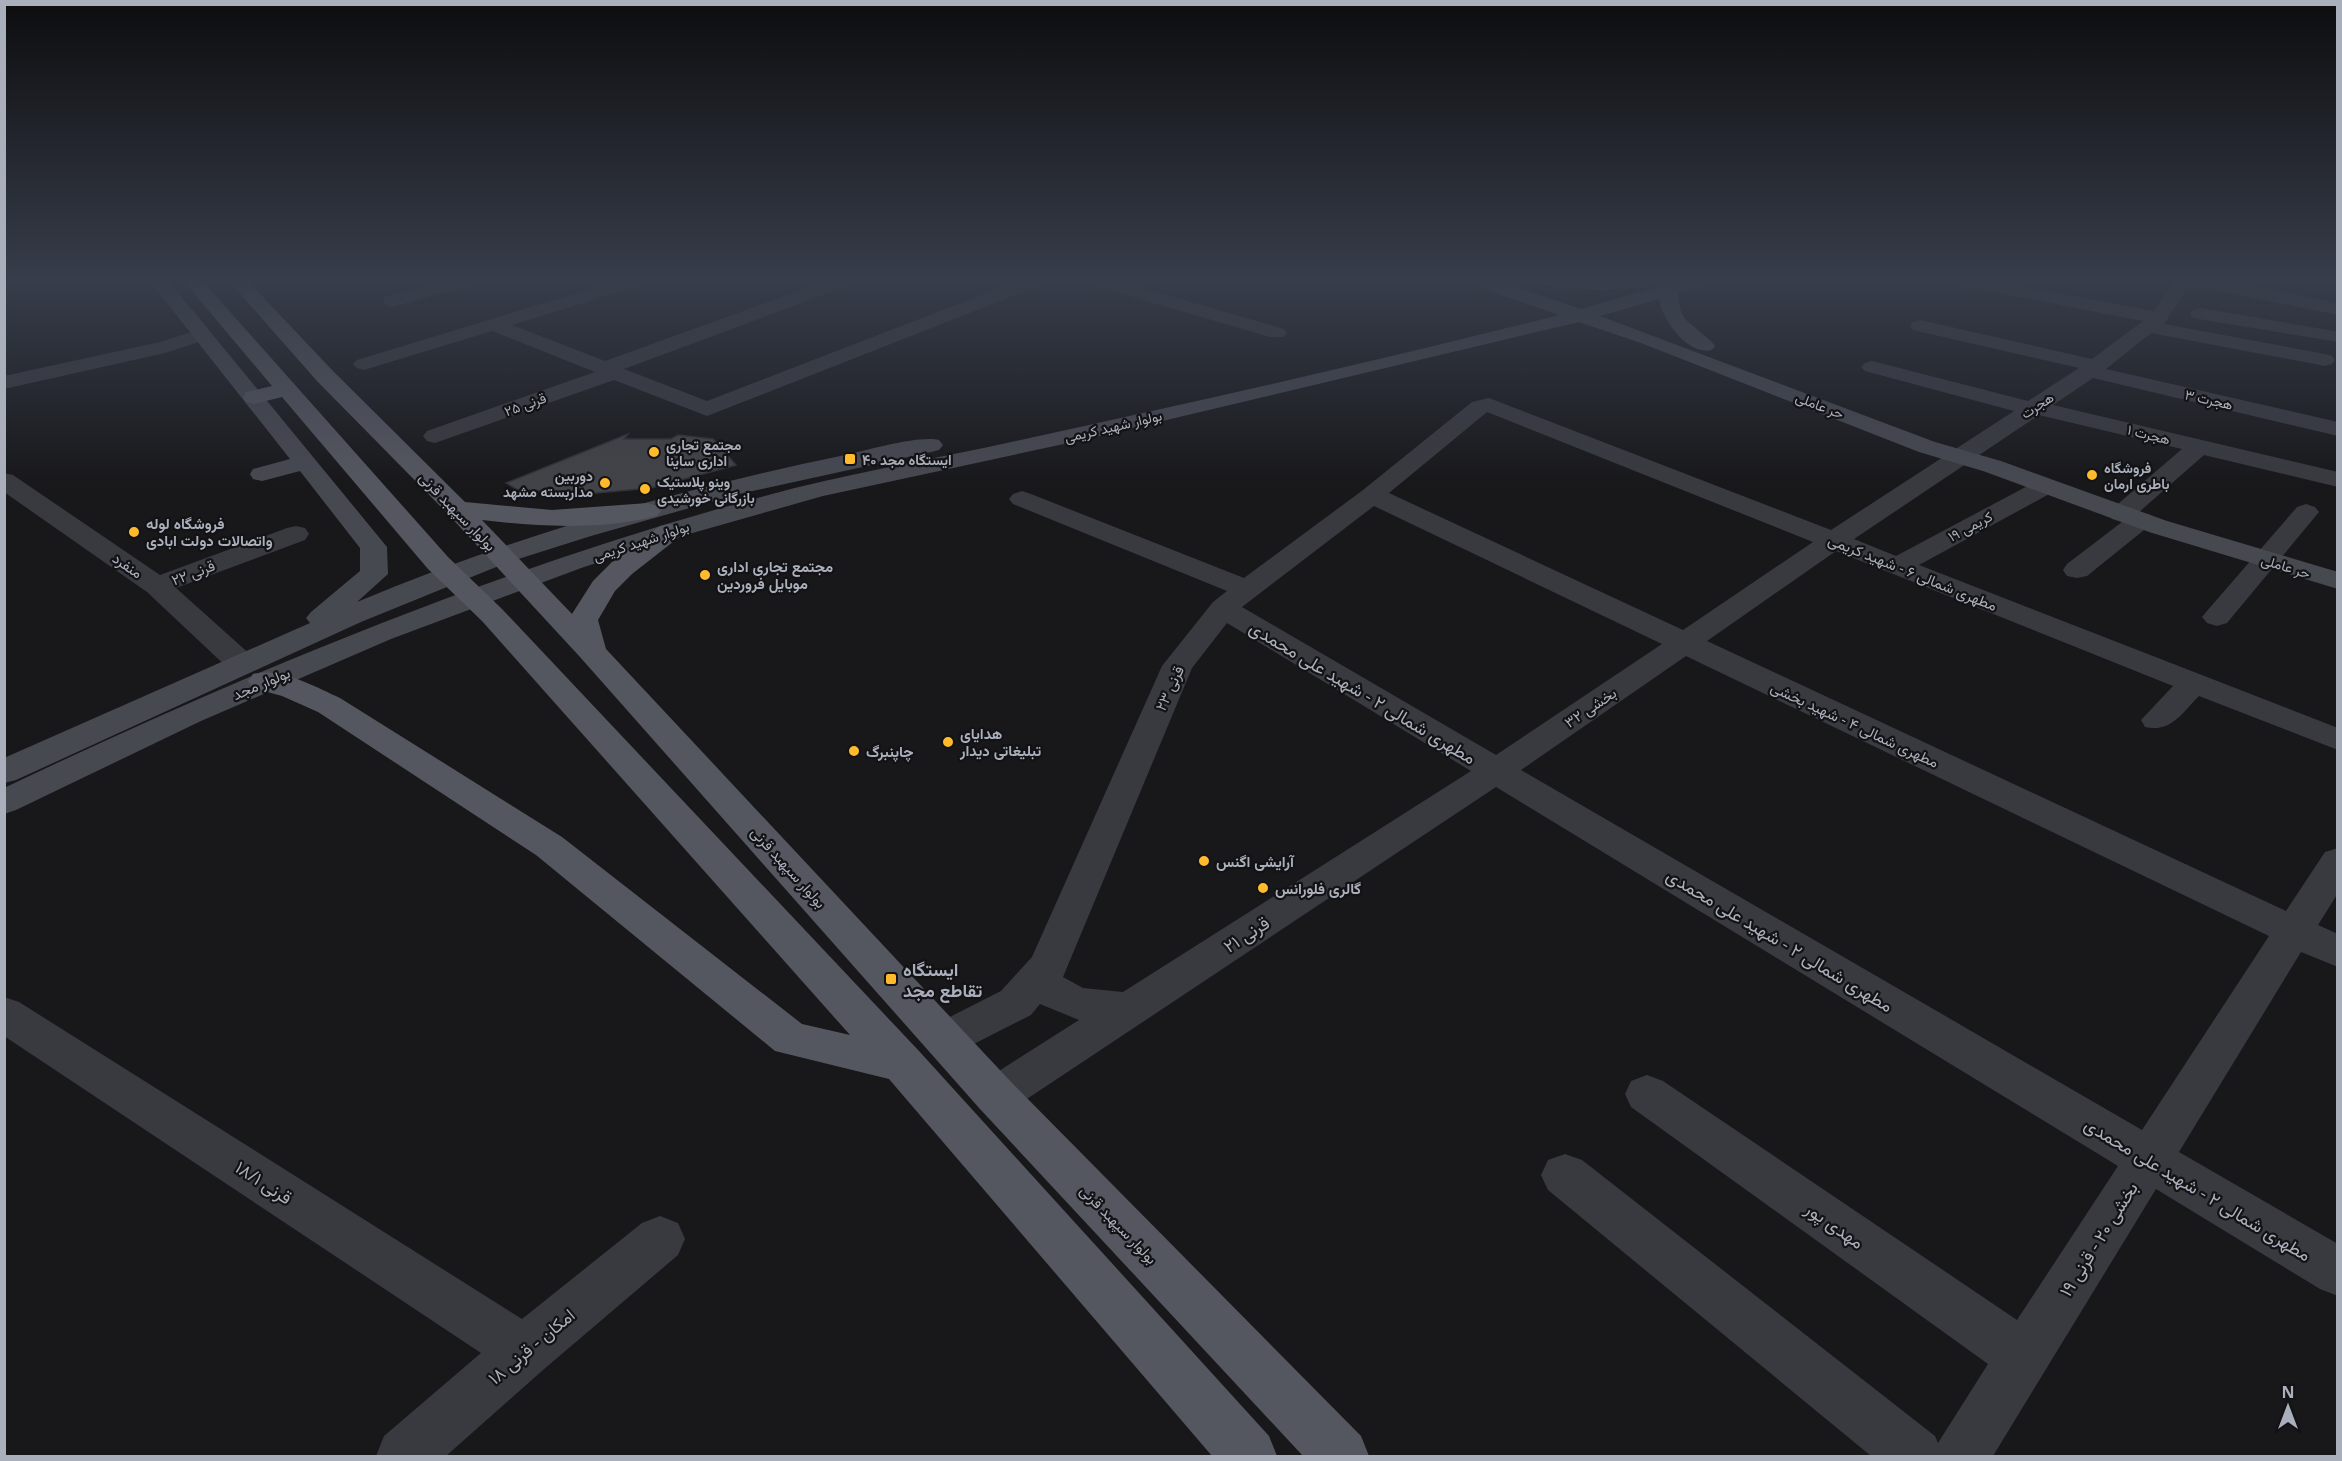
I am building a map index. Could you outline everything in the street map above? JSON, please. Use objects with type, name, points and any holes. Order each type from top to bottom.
[{"type":"main road","points":[[211,347],[374,547],[374,574],[345,600],[286,644]]},
{"type":"main road","points":[[250,347],[438,562],[463,585],[903,1064],[1249,1456]]},
{"type":"main road","name":"بولوار سپهبد قرنی","points":[[299,347],[457,509],[591,651],[996,1096],[1341,1456]]},
{"type":"main road","name":"بولوار شهید کریمی","points":[[512,568],[648,511],[759,481],[850,459],[1000,432],[1377,347]]},
{"type":"main road","name":"بولوار شهید کریمی","points":[[512,568],[669,532],[774,501],[1020,447],[1449,347]]},
{"type":"main road","name":"حر عاملی","points":[[1669,347],[1927,447],[1964,455],[2044,487],[2130,517],[2337,581]]},
{"type":"main road","name":"حر عاملی","points":[[1708,347],[1948,438],[1964,455]]},
{"type":"main road","points":[[254,397],[286,389]]},
{"type":"main road","points":[[262,474],[305,462]]},
{"type":"main road","points":[[457,509],[536,519],[600,518],[648,511]]},
{"type":"main road","points":[[591,651],[583,620],[603,587],[622,568],[669,532]]},
{"type":"main road","name":"بولوار مجد","points":[[4,802],[253,672],[286,644],[512,568]]},
{"type":"main road","name":"بولوار مجد","points":[[4,772],[463,585]]},
{"type":"main road","points":[[253,672],[329,705],[549,846],[790,1039],[903,1064]]},
{"type":"street","points":[[4,383],[164,347]]},
{"type":"street","points":[[364,364],[418,347]]},
{"type":"street","points":[[552,347],[707,409],[861,347]]},
{"type":"street","name":"قرنی ۲۵","points":[[435,436],[671,347]]},
{"type":"street","name":"هجرت ۳","points":[[2005,347],[2337,429]]},
{"type":"street","name":"هجرت","points":[[1833,541],[2093,369],[2120,347]]},
{"type":"street","points":[[2275,347],[2325,360]]},
{"type":"street","name":"هجرت ۱","points":[[1872,367],[2033,408],[2337,480]]},
{"type":"street","name":"قرنی ۲۳","points":[[945,1039],[1016,1003],[1049,965],[1177,666],[1235,599],[1372,495],[1480,407],[1489,405]]},
{"type":"street","name":"مطهری شمالی ۶ - شهید کریمی","points":[[1489,405],[2337,740]]},
{"type":"street","points":[[2077,570],[2200,446]]},
{"type":"street","name":"کریمی ۱۹","points":[[1897,566],[2044,487]]},
{"type":"street","name":"منفرد","points":[[11,491],[157,586],[253,672]]},
{"type":"street","name":"مطهری شمالی ۴ - شهید بخشی","points":[[1372,495],[2337,952]]},
{"type":"street","name":"مطهری شمالی ۲ - شهید علی محمدی","points":[[1022,499],[1235,599],[1496,771],[2337,1272]]},
{"type":"street","points":[[2217,617],[2268,560],[2306,512]]},
{"type":"street","name":"قرنی ۲۲","points":[[157,586],[296,534]]},
{"type":"street","name":"بخشی ۳۲","points":[[1496,771],[1833,541]]},
{"type":"street","points":[[2157,720],[2194,683]]},
{"type":"street","name":"قرنی ۲۱","points":[[996,1096],[1496,771]]},
{"type":"street","name":"بخشی ۲۰ - قرنی ۱۹","points":[[1961,1456],[2337,861]]},
{"type":"street","points":[[1037,979],[1055,995],[1078,1004],[1105,1009],[1129,1009]]},
{"type":"street","name":"قرنی ۱۸/۱","points":[[4,1014],[524,1351]]},
{"type":"street","name":"مهدی پور","points":[[1647,1094],[2024,1357]]},
{"type":"street","points":[[1565,1175],[1915,1456]]},
{"type":"street","name":"امکان - قرنی ۱۸","points":[[404,1456],[524,1351],[660,1239]]},
{"type":"building","name":"مجتمع تجاری اداری ساینا","points":[[628,434],[624,439],[671,439],[678,435],[713,439],[736,465],[651,488],[586,494],[516,489],[506,483]]},
{"type":"place","name":"مجتمع تجاری اداری ساینا","points":[[654,452]]},
{"type":"place","name":"ایستگاه مجد ۴۰","points":[[850,459]]},
{"type":"place","name":"فروشگاه باطری ارمان","points":[[2092,475]]},
{"type":"place","name":"دوربین مداربسته مشهد","points":[[605,483]]},
{"type":"place","name":"وینو پلاستیک بازرگانی خورشیدی","points":[[645,489]]},
{"type":"place","name":"فروشگاه لوله واتصالات دولت ابادی","points":[[134,532]]},
{"type":"place","name":"مجتمع تجاری اداری موبایل فروردین","points":[[705,575]]},
{"type":"place","name":"هدایای تبلیغاتی دیدار","points":[[948,742]]},
{"type":"place","name":"چاپنبرگ","points":[[854,751]]},
{"type":"place","name":"آرایشی اگنس","points":[[1204,861]]},
{"type":"place","name":"گالری فلورانس","points":[[1263,888]]},
{"type":"place","name":"ایستگاه تقاطع مجد","points":[[891,979]]}]
